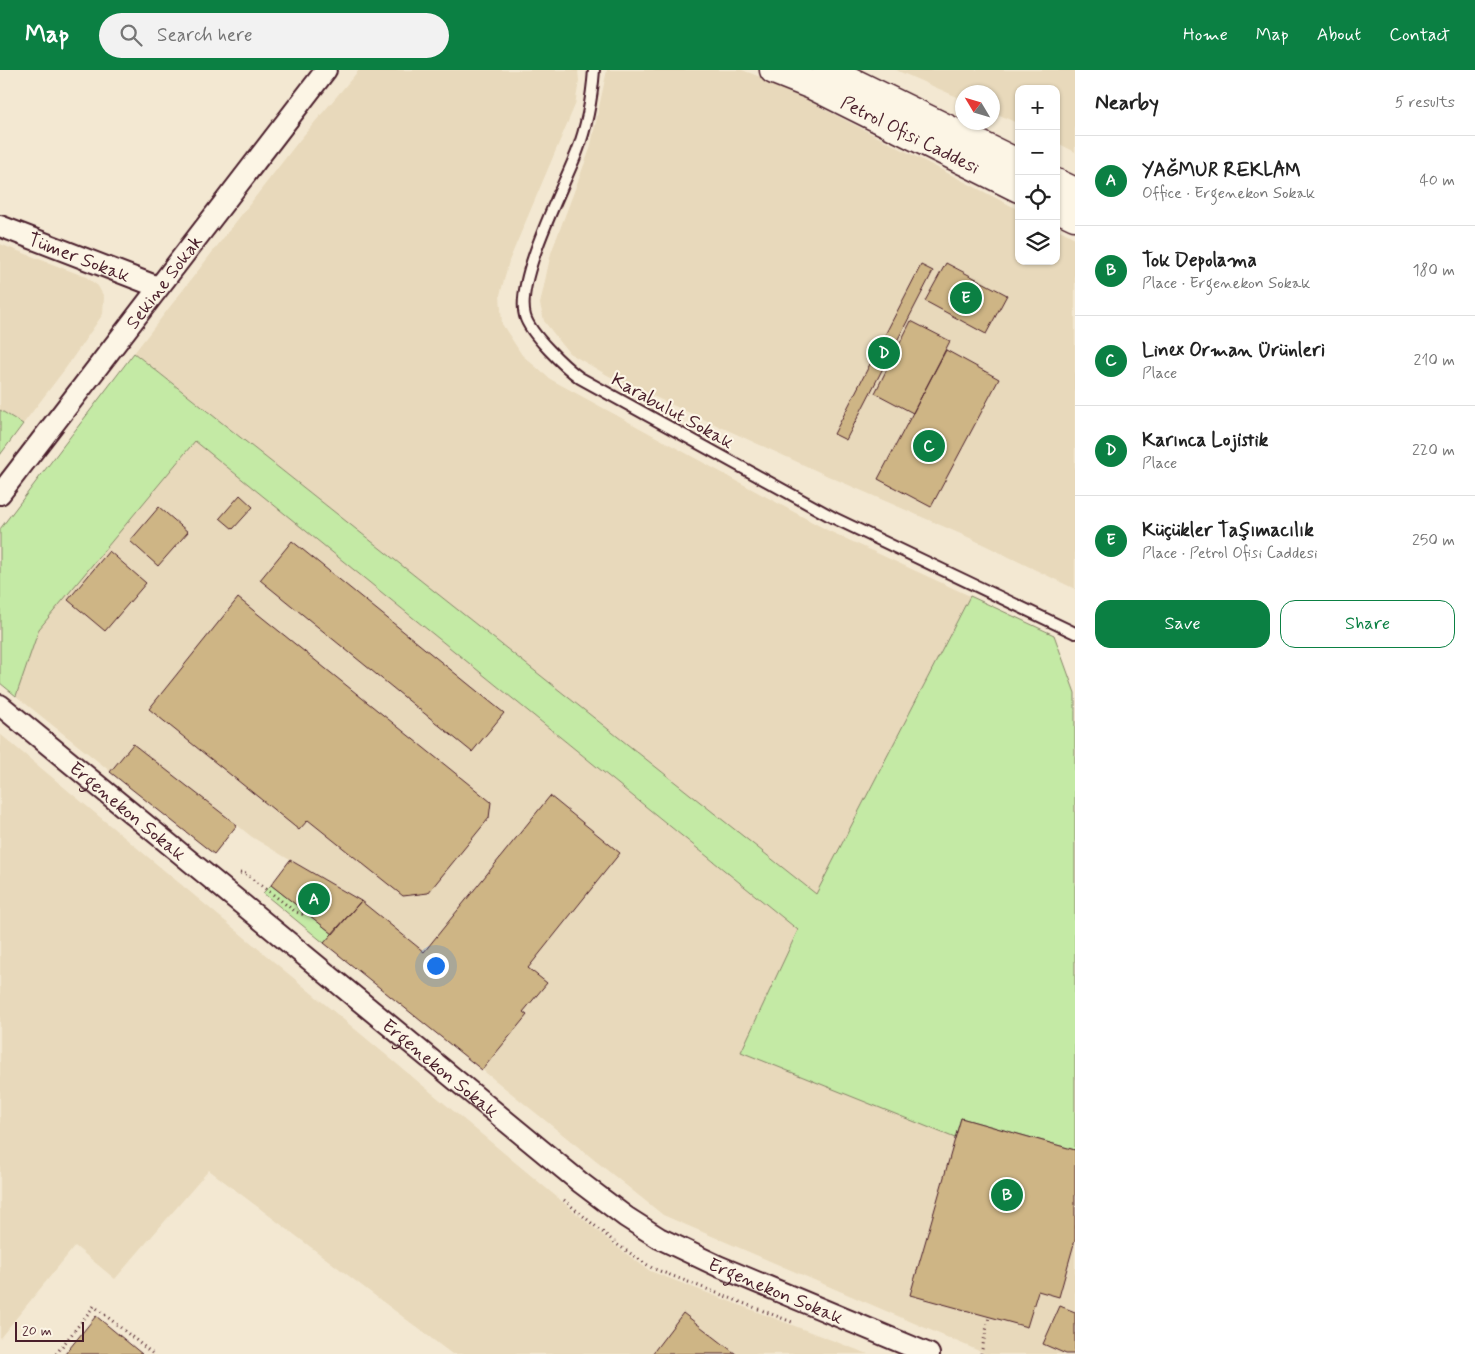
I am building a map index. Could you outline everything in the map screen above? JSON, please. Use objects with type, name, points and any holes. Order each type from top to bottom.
[{"type":"street","name":"Sekine Sokak","points":[[0,494],[326,70]]},
{"type":"street","name":"Petrol Ofisi Caddesi","points":[[774,70],[812,85],[1015,186]]},
{"type":"street","name":"Petrol Ofisi Caddesi","points":[[827,70],[1015,162]]},
{"type":"street","points":[[1060,184],[1075,192]]},
{"type":"street","points":[[1060,209],[1075,216]]},
{"type":"street","name":"Tümer Sokak","points":[[0,226],[158,287]]},
{"type":"street","name":"Ergenekon Sokak","points":[[0,705],[559,1165],[626,1217],[659,1238],[718,1266],[928,1354]]},
{"type":"lane","name":"Karabulut Sokak","points":[[594,70],[586,124],[578,150],[536,250],[524,292],[523,305],[525,317],[550,351],[563,365],[580,378],[834,518],[1075,633]]},
{"type":"path","points":[[56,1354],[94,1306],[153,1354]]},
{"type":"path","points":[[981,1354],[989,1317]]},
{"type":"shaded area","points":[[359,70],[578,70],[579,81],[575,105],[509,261],[500,295],[502,324],[522,355],[550,379],[827,530],[970,596],[816,895],[134,353],[298,142]]},
{"type":"shaded area","points":[[607,70],[742,70],[766,79],[1015,208],[1015,265],[1060,265],[1060,230],[1075,238],[1075,589],[970,538],[828,476],[609,376],[569,353],[544,321],[540,304],[551,253],[590,149]]},
{"type":"shaded area","points":[[896,70],[1075,70],[1075,152],[1060,144],[1060,85],[1015,85],[1015,122],[1000,115],[1000,85],[955,85],[955,96]]},
{"type":"shaded area","points":[[0,244],[86,277],[98,286],[104,297],[103,314],[65,369],[23,424],[0,410]]},
{"type":"shaded area","points":[[195,440],[798,930],[742,1052],[955,1137],[961,1118],[1075,1150],[1075,1354],[986,1354],[663,1215],[324,943],[360,900],[252,837],[237,825],[214,854],[16,696],[38,629]]},
{"type":"shaded area","points":[[0,734],[617,1247],[650,1271],[868,1354],[452,1354],[209,1170],[115,1279],[75,1246],[0,1338]]},
{"type":"green space","points":[[134,353],[816,894],[970,596],[1054,635],[1075,693],[1075,1150],[961,1118],[955,1138],[741,1052],[798,930],[195,441],[39,629],[16,696],[0,683],[0,529]]},
{"type":"green space","points":[[0,410],[23,424],[0,455]]},
{"type":"green space","points":[[271,885],[333,934],[324,943],[263,893]]},
{"type":"building","points":[[946,263],[1007,295],[986,334],[925,301]]},
{"type":"building","points":[[921,265],[933,271],[846,440],[834,434]]},
{"type":"building","points":[[911,321],[950,341],[913,413],[875,393]]},
{"type":"building","points":[[946,350],[999,379],[931,507],[878,479]]},
{"type":"building","points":[[240,495],[253,507],[233,529],[220,518]]},
{"type":"building","points":[[159,507],[188,532],[158,566],[130,541]]},
{"type":"building","points":[[292,541],[504,713],[472,752],[260,580]]},
{"type":"building","points":[[109,551],[146,583],[105,631],[68,600]]},
{"type":"building","points":[[238,598],[491,802],[489,818],[428,893],[403,896],[308,820],[299,830],[149,709]]},
{"type":"building","points":[[133,744],[237,825],[214,854],[110,772]]},
{"type":"building","points":[[550,796],[620,853],[528,968],[547,983],[523,1012],[527,1015],[482,1070],[324,943],[361,901],[424,952]]},
{"type":"building","points":[[290,860],[361,901],[333,934],[271,885]]},
{"type":"building","points":[[961,1118],[1075,1150],[1075,1240],[1059,1297],[1038,1291],[1027,1327],[910,1295]]},
{"type":"building","points":[[1060,1306],[1075,1312],[1075,1354],[1066,1354],[1043,1344]]},
{"type":"building","points":[[683,1313],[736,1354],[652,1354]]},
{"type":"building","points":[[96,1316],[142,1354],[65,1354]]},
{"type":"place","name":"Küçükler Taşımacılık","points":[[966,298]]},
{"type":"place","name":"Karınca Lojistik","points":[[884,353]]},
{"type":"place","name":"Linex Orman Ürünleri","points":[[929,446]]},
{"type":"place","name":"YAĞMUR REKLAM","points":[[314,899]]},
{"type":"place","name":"Tok Depolama","points":[[1007,1195]]}]
